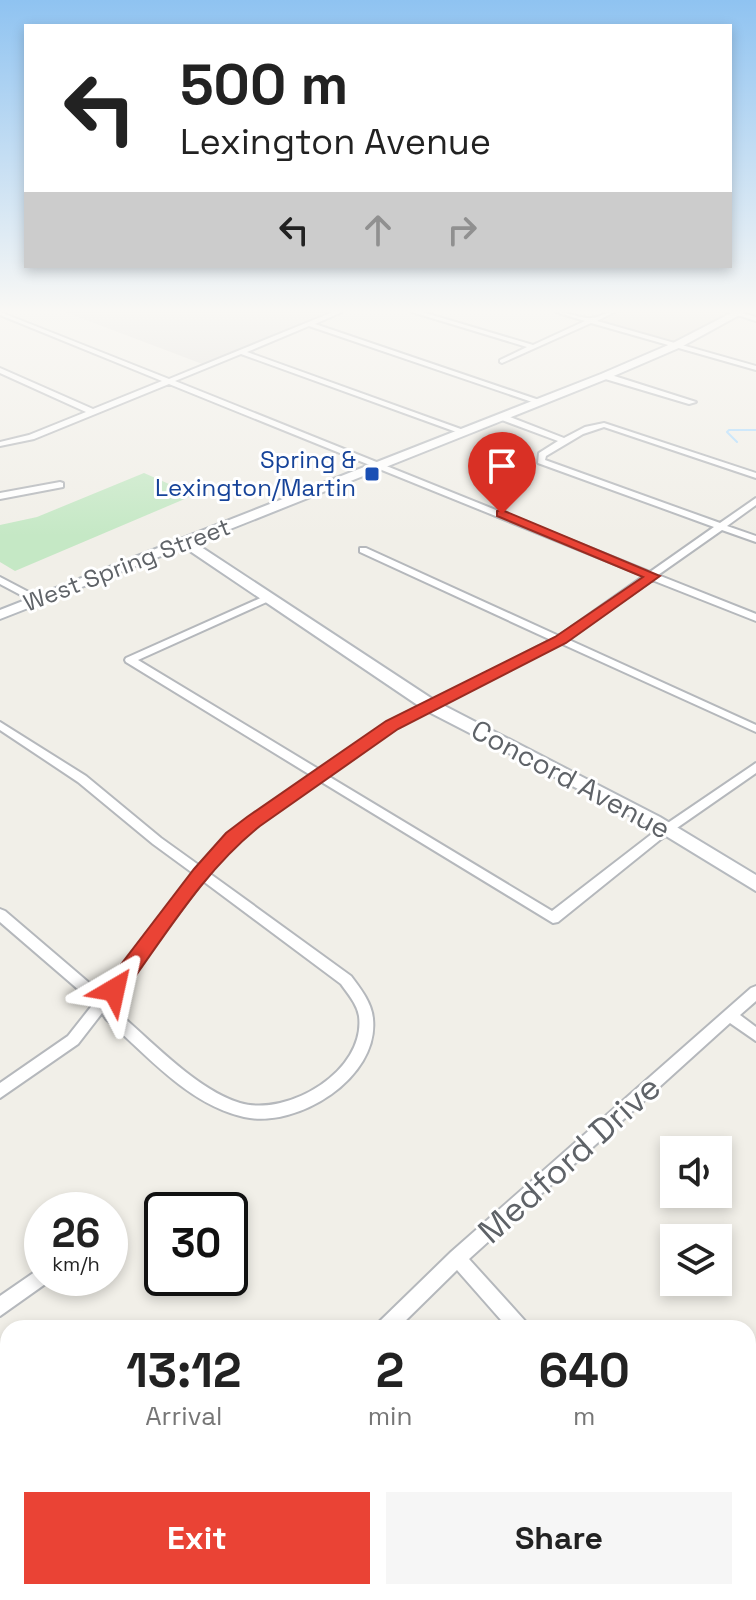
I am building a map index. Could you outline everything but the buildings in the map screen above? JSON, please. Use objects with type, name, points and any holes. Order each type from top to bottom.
[{"type":"main road","name":"West Spring Street","points":[[0,615],[579,387]]},
{"type":"main road","name":"Concord Avenue","points":[[185,542],[431,706],[667,829],[756,884]]},
{"type":"street","points":[[37,387],[93,412]]},
{"type":"street","points":[[0,444],[31,437],[154,387]]},
{"type":"street","points":[[187,387],[756,618]]},
{"type":"street","points":[[339,387],[465,432]]},
{"type":"street","points":[[495,387],[541,402]]},
{"type":"street","points":[[641,387],[692,402]]},
{"type":"street","points":[[502,417],[565,441]]},
{"type":"street","points":[[756,476],[604,425],[595,426],[565,441],[542,455],[541,461],[756,539]]},
{"type":"street","points":[[0,496],[60,485]]},
{"type":"street","points":[[0,1091],[73,1040],[233,837],[392,725],[560,640],[756,501]]},
{"type":"street","points":[[363,550],[756,729]]},
{"type":"street","points":[[0,580],[37,600]]},
{"type":"street","points":[[268,598],[130,660],[552,917],[667,829],[756,767]]},
{"type":"street","points":[[0,725],[82,779],[201,874],[346,980],[361,999],[366,1018],[363,1045],[352,1063],[318,1094],[295,1107],[256,1111],[239,1109],[210,1098],[111,1015],[104,1003],[0,914]]},
{"type":"street","name":"Medford Drive","points":[[393,1320],[457,1258],[756,992]]},
{"type":"street","points":[[730,1015],[756,1035]]},
{"type":"street","points":[[457,1258],[513,1320]]},
{"type":"street","points":[[0,1307],[24,1289]]},
{"type":"green space","points":[[144,473],[194,495],[15,571],[0,562],[0,525],[37,517]]},
{"type":"waterway","points":[[737,442],[727,432],[729,430],[756,430]]},
{"type":"place","name":"Spring & Lexington/Martin","points":[[372,474]]},
{"type":"route","points":[[114,990],[201,874],[233,837],[392,725],[560,640],[653,576],[502,514]]}]
